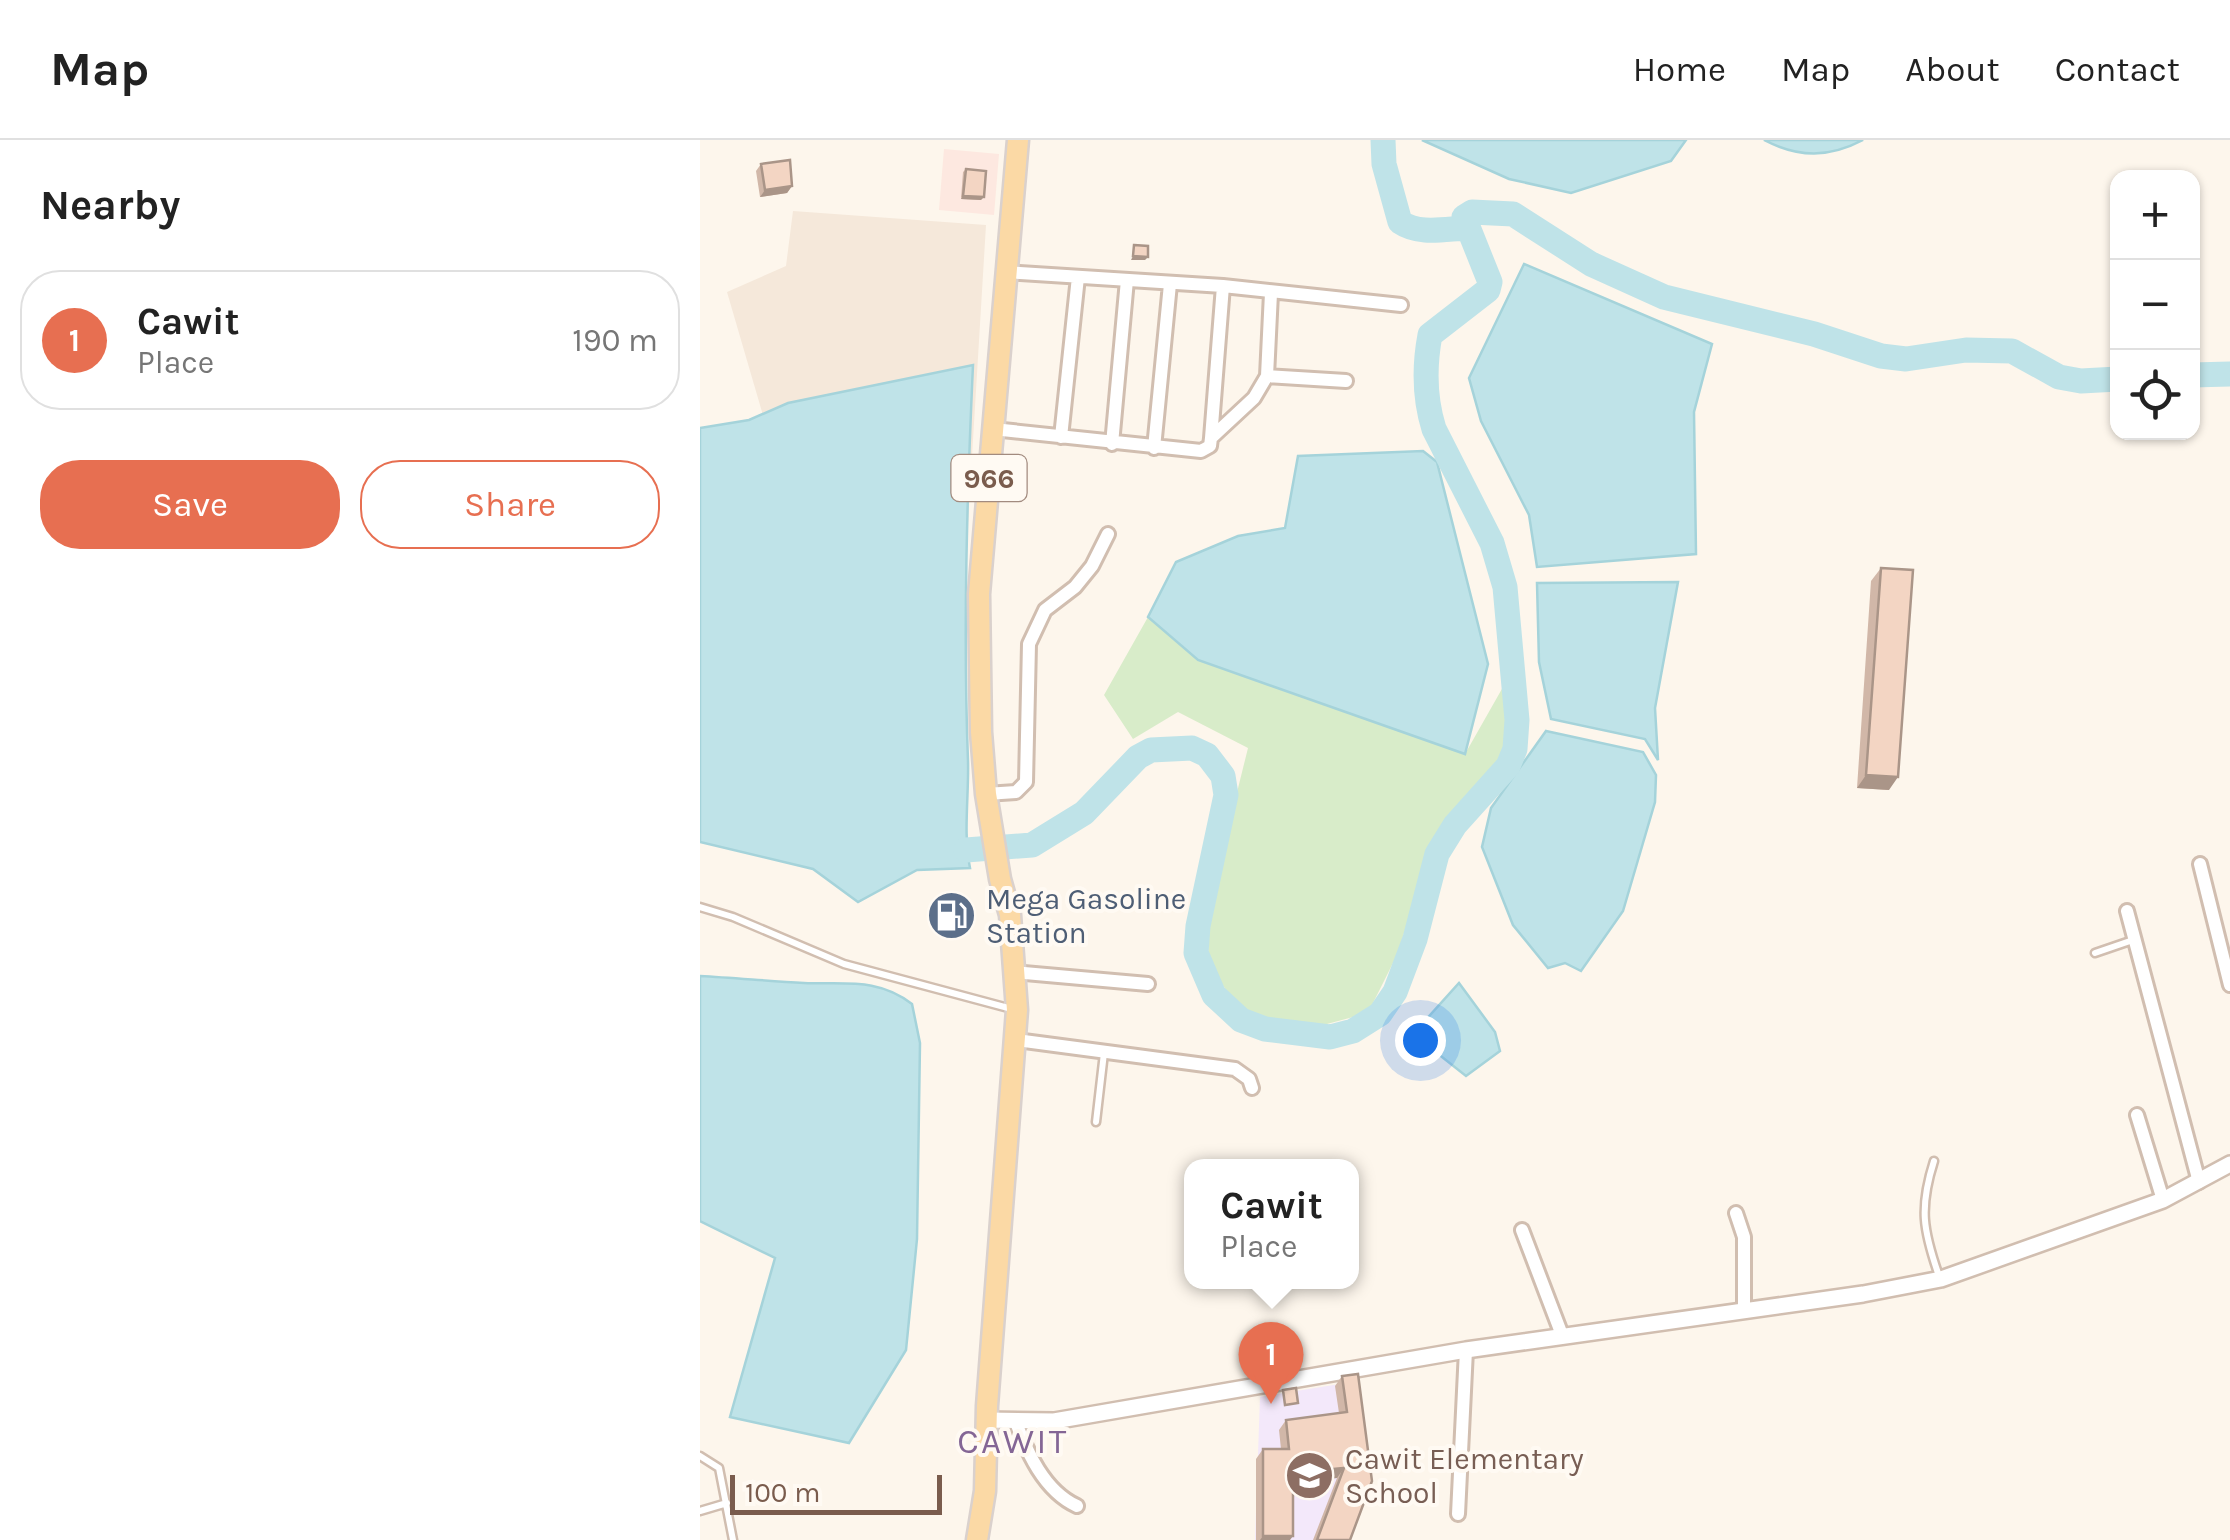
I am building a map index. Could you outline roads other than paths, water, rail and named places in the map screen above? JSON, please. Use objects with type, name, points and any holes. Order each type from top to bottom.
[{"type":"main road","name":"966","points":[[977,1540],[984,1491],[1017,1010],[1010,915],[986,794],[980,732],[979,594],[1018,140]]},
{"type":"street","points":[[1006,272],[1223,286],[1401,305]]},
{"type":"street","points":[[1062,437],[1078,277]]},
{"type":"street","points":[[1112,444],[1127,280]]},
{"type":"street","points":[[1154,448],[1170,284]]},
{"type":"street","points":[[993,429],[1179,450],[1201,451],[1210,446],[1223,286]]},
{"type":"street","points":[[1211,438],[1254,398],[1267,376],[1272,294]]},
{"type":"street","points":[[1267,376],[1346,381]]},
{"type":"street","points":[[1179,450],[1181,431]]},
{"type":"street","points":[[986,794],[1016,792],[1026,782],[1029,644],[1045,610],[1075,587],[1092,566],[1108,534]]},
{"type":"street","points":[[2200,864],[2230,985]]},
{"type":"street","points":[[2127,911],[2199,1182]]},
{"type":"street","points":[[1014,972],[1148,984]]},
{"type":"street","points":[[1016,1040],[1234,1070],[1249,1079],[1252,1088]]},
{"type":"street","points":[[2137,1115],[2162,1200]]},
{"type":"street","points":[[986,1420],[1054,1421],[1466,1350],[1940,1279],[2162,1200],[2230,1164]]},
{"type":"street","points":[[1736,1213],[1744,1237],[1744,1310]]},
{"type":"street","points":[[1522,1230],[1562,1335]]},
{"type":"street","points":[[1458,1514],[1466,1350]]},
{"type":"street","points":[[1015,1420],[1043,1475],[1058,1495],[1077,1506]]},
{"type":"lane","points":[[700,906],[844,964],[1017,1010]]},
{"type":"lane","points":[[2095,953],[2134,939]]},
{"type":"lane","points":[[1096,1122],[1104,1052]]},
{"type":"lane","points":[[1934,1161],[1922,1211],[1927,1242],[1940,1279]]},
{"type":"lane","points":[[700,1456],[719,1468],[733,1540]]},
{"type":"lane","points":[[700,1511],[726,1503]]},
{"type":"water","points":[[1422,140],[1686,140],[1671,161],[1571,193],[1509,179]]},
{"type":"water","points":[[1764,140],[1863,140],[1814,154]]},
{"type":"water","points":[[1524,264],[1712,344],[1694,412],[1696,554],[1537,567],[1529,515],[1481,421],[1469,378]]},
{"type":"water","points":[[973,365],[966,612],[970,868],[917,870],[858,902],[813,869],[700,842],[700,428],[749,420],[788,403]]},
{"type":"water","points":[[1423,451],[1437,462],[1488,664],[1465,754],[1198,660],[1148,617],[1176,562],[1238,536],[1285,528],[1298,456]]},
{"type":"water","points":[[1678,582],[1655,708],[1658,760],[1645,739],[1551,719],[1539,662],[1537,583]]},
{"type":"water","points":[[1546,731],[1643,752],[1656,775],[1655,802],[1623,911],[1581,971],[1565,963],[1548,968],[1513,925],[1482,847],[1491,808]]},
{"type":"water","points":[[700,976],[860,984],[899,995],[912,1004],[920,1043],[917,1239],[906,1350],[849,1443],[730,1417],[775,1258],[700,1221]]},
{"type":"water","points":[[1459,983],[1495,1032],[1500,1051],[1466,1076],[1413,1034]]},
{"type":"waterway","points":[[1383,140],[1384,164],[1400,222],[1423,230],[1466,228]]},
{"type":"waterway","points":[[966,850],[1032,845],[1084,813],[1138,757],[1151,750],[1192,748],[1207,755],[1223,776],[1226,795],[1198,926],[1196,953],[1214,995],[1241,1020],[1265,1029],[1330,1037],[1353,1031],[1380,1014],[1395,992],[1415,939],[1437,854],[1455,825],[1508,766],[1515,749],[1517,720],[1505,587],[1492,543],[1434,429],[1427,394],[1430,335],[1488,290],[1490,282],[1464,217],[1472,212],[1513,214],[1591,264],[1664,297],[1814,334],[1881,356],[1906,359],[1966,350],[2012,351],[2059,377],[2110,379]]},
{"type":"waterway","points":[[2200,375],[2230,374]]},
{"type":"place","name":"Mega Gasoline Station","points":[[951,916]]},
{"type":"place","name":"Cawit","points":[[1271,1404]]},
{"type":"place","name":"Cawit Elementary School","points":[[1310,1476]]},
{"type":"district","name":"CAWIT","points":[[1013,1441]]}]
